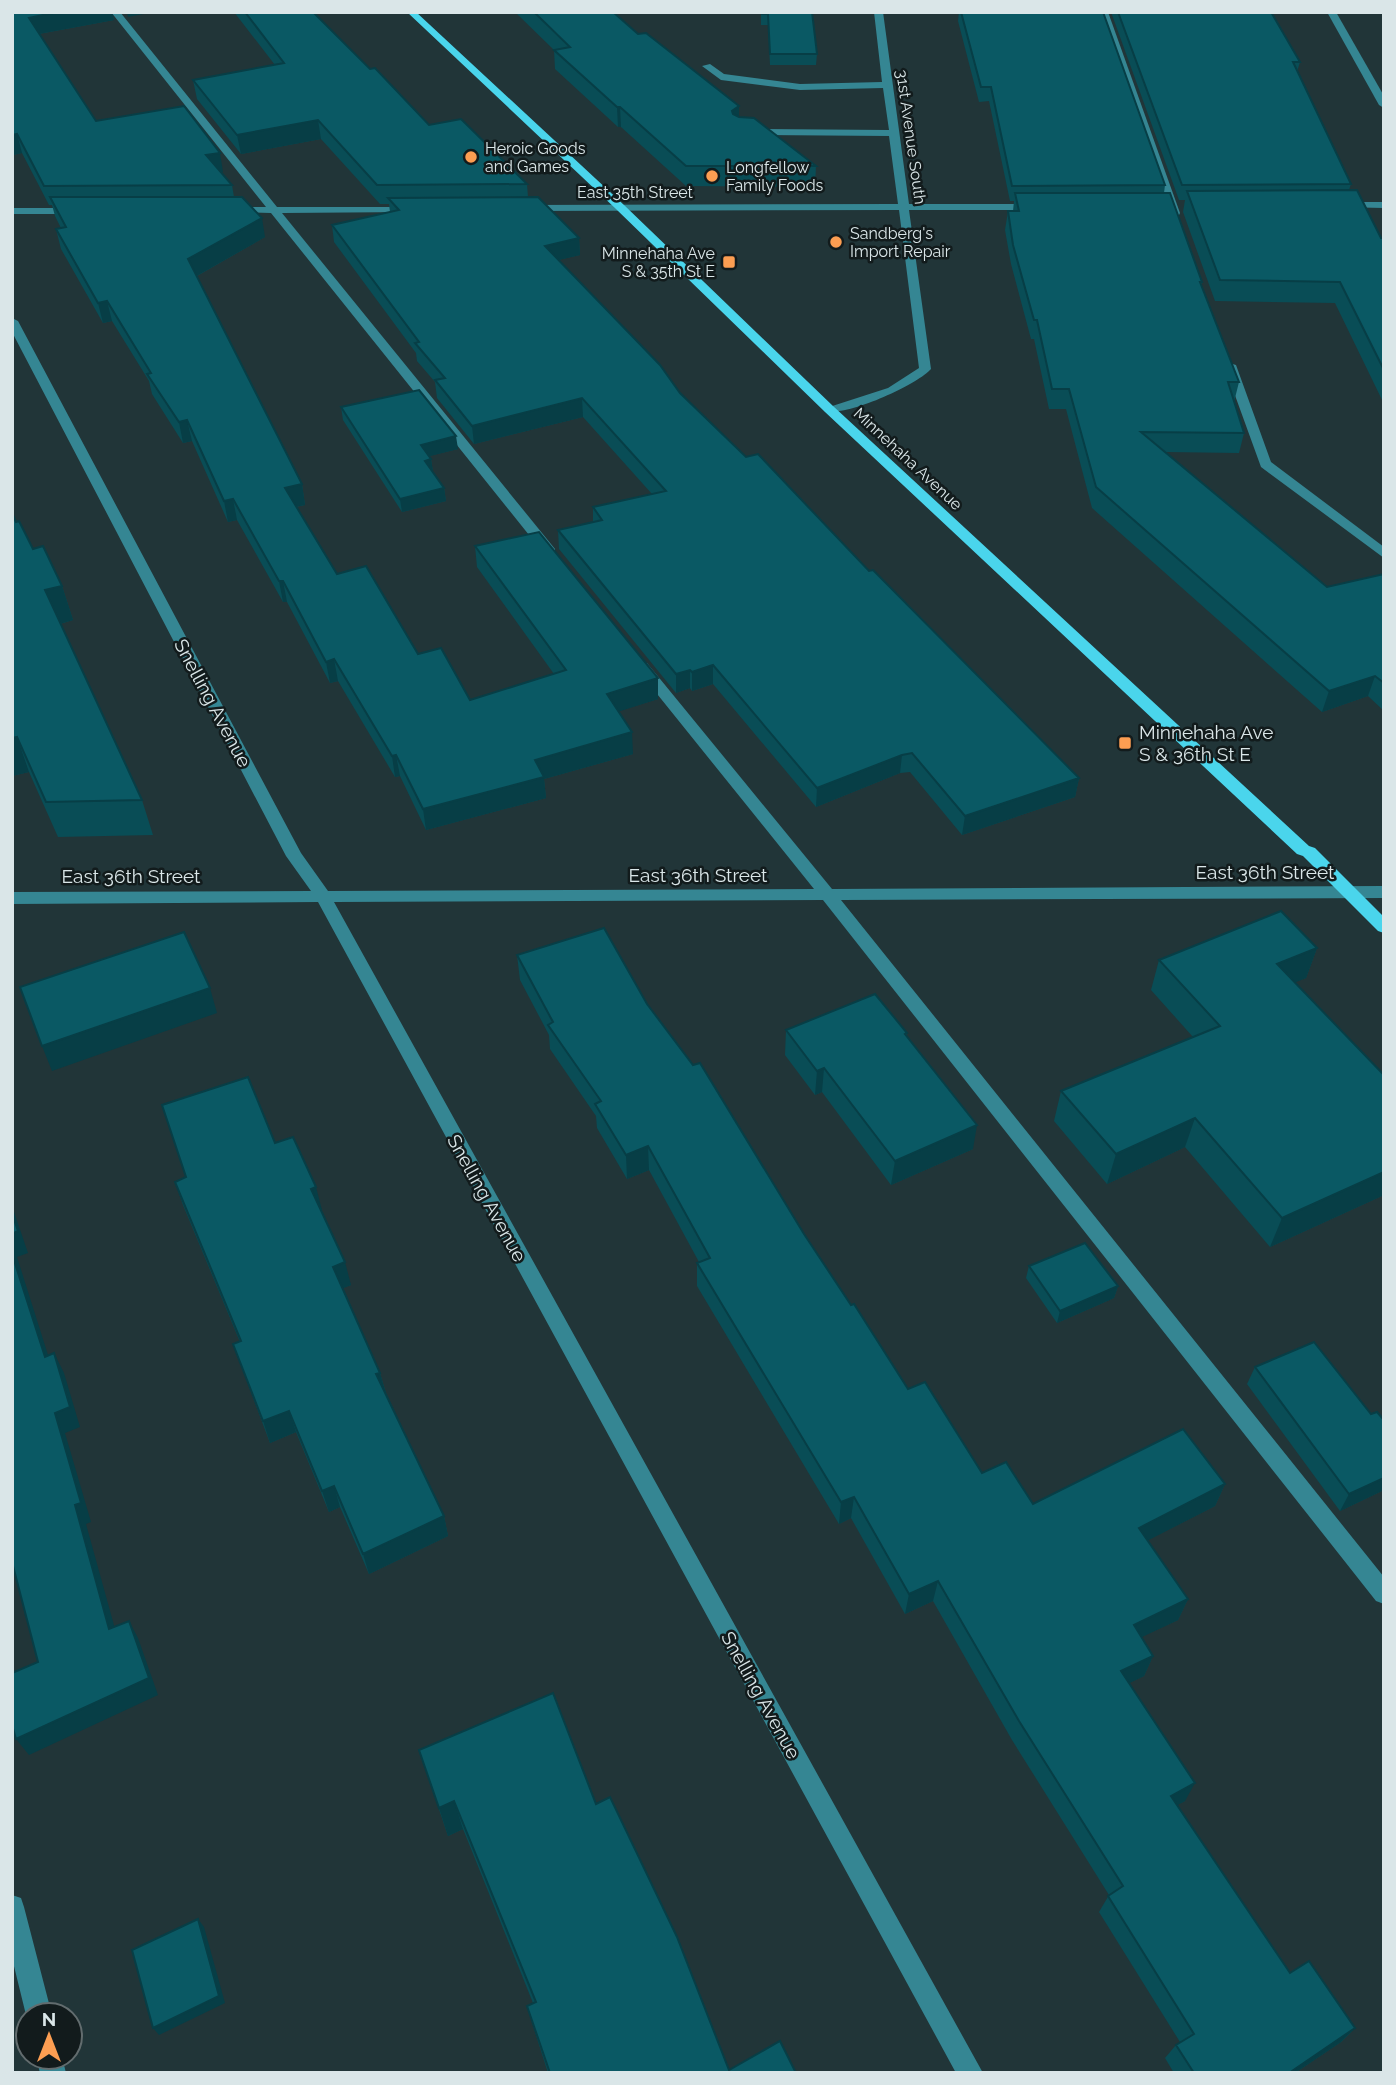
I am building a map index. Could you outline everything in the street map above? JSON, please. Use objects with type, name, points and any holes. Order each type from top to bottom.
[{"type":"main road","name":"Minnehaha Avenue","points":[[411,12],[620,207],[829,409],[1303,850],[1309,852],[1384,927]]},
{"type":"street","points":[[115,12],[557,561]]},
{"type":"street","name":"31st Avenue South","points":[[829,409],[897,388],[916,378],[925,369],[878,12]]},
{"type":"street","points":[[1103,12],[1178,222]]},
{"type":"street","points":[[1331,12],[1384,105]]},
{"type":"street","points":[[707,66],[721,77],[800,87],[888,85]]},
{"type":"street","points":[[739,132],[895,133]]},
{"type":"street","points":[[1331,205],[1384,205]]},
{"type":"street","points":[[1159,206],[1186,206]]},
{"type":"street","name":"East 35th Street","points":[[509,208],[1049,207]]},
{"type":"street","points":[[218,210],[426,209]]},
{"type":"street","points":[[12,211],[81,211]]},
{"type":"street","name":"Snelling Avenue","points":[[12,321],[294,856],[323,896],[350,950],[970,2073]]},
{"type":"street","points":[[1224,349],[1265,464],[1384,554]]},
{"type":"street","points":[[636,658],[829,896],[1384,1594]]},
{"type":"street","name":"East 36th Street","points":[[12,898],[1384,892]]},
{"type":"street","points":[[12,1907],[36,2001]]},
{"type":"building","points":[[12,12],[57,12],[29,18],[96,121],[184,106],[220,153],[206,155],[232,185],[44,186],[17,134],[12,135]]},
{"type":"building","points":[[245,12],[313,12],[370,69],[375,68],[429,125],[461,119],[527,184],[377,185],[318,120],[237,135],[193,80],[284,63]]},
{"type":"building","points":[[534,12],[613,12],[638,34],[646,33],[739,106],[732,111],[733,114],[754,118],[816,166],[686,166],[554,50],[570,47]]},
{"type":"building","points":[[761,12],[812,12],[817,54],[770,54],[768,14]]},
{"type":"building","points":[[961,12],[1103,12],[1165,185],[1012,186],[991,87],[981,87]]},
{"type":"building","points":[[1118,12],[1271,12],[1300,62],[1293,62],[1351,184],[1182,185]]},
{"type":"building","points":[[1357,190],[1381,238],[1384,238],[1384,370],[1340,282],[1220,280],[1187,191]]},
{"type":"building","points":[[1015,193],[1170,193],[1200,282],[1239,382],[1228,382],[1244,433],[1141,432],[1327,587],[1384,574],[1384,683],[1375,676],[1329,691],[1096,487],[1069,389],[1052,389],[1037,320],[1034,320],[1013,245],[1008,211],[1019,211]]},
{"type":"building","points":[[50,197],[242,197],[262,218],[188,259],[302,484],[285,488],[337,574],[366,566],[418,654],[441,648],[470,700],[566,670],[475,546],[539,532],[658,678],[607,694],[632,732],[535,760],[544,777],[423,809],[396,755],[392,756],[334,659],[326,662],[283,581],[279,581],[233,499],[224,501],[187,420],[179,422],[147,374],[151,373],[107,301],[98,303],[56,229],[66,227]]},
{"type":"building","points":[[538,197],[579,238],[545,246],[660,365],[680,393],[746,457],[758,454],[869,571],[873,570],[1079,778],[965,816],[912,753],[817,788],[713,665],[676,674],[558,530],[602,520],[593,507],[666,491],[582,398],[472,426],[435,380],[445,378],[415,343],[419,342],[332,225],[399,210],[388,198]]},
{"type":"building","points":[[419,390],[456,436],[421,445],[431,459],[425,461],[444,488],[400,499],[341,407]]},
{"type":"building","points":[[12,513],[33,549],[43,546],[62,586],[45,590],[142,800],[46,802],[17,737],[12,738]]},
{"type":"building","points":[[1281,911],[1317,948],[1277,964],[1384,1075],[1384,1172],[1282,1218],[1195,1118],[1116,1154],[1061,1091],[1220,1026],[1159,960]]},
{"type":"building","points":[[604,928],[647,1004],[693,1065],[700,1063],[804,1234],[851,1305],[854,1304],[908,1389],[925,1382],[982,1473],[1006,1462],[1033,1504],[1183,1429],[1225,1484],[1139,1528],[1188,1599],[1134,1625],[1153,1656],[1121,1671],[1195,1783],[1171,1796],[1290,1973],[1309,1961],[1355,2028],[1289,2073],[1194,2073],[1176,2045],[1194,2034],[1108,1896],[1123,1886],[1019,1721],[938,1581],[909,1594],[854,1497],[841,1502],[697,1263],[710,1258],[648,1146],[626,1155],[595,1104],[601,1101],[548,1025],[553,1022],[517,955]]},
{"type":"building","points":[[184,932],[210,988],[42,1046],[20,987]]},
{"type":"building","points":[[875,994],[977,1125],[895,1161],[824,1068],[817,1071],[786,1030]]},
{"type":"building","points":[[248,1077],[275,1143],[293,1137],[316,1187],[311,1189],[345,1262],[333,1267],[380,1373],[376,1374],[444,1516],[363,1554],[334,1486],[322,1491],[289,1411],[263,1421],[233,1344],[241,1341],[175,1182],[186,1177],[162,1105]]},
{"type":"building","points":[[12,1214],[18,1231],[12,1234]]},
{"type":"building","points":[[1085,1243],[1118,1286],[1060,1311],[1029,1266]]},
{"type":"building","points":[[12,1254],[45,1357],[54,1353],[70,1407],[55,1413],[81,1503],[75,1505],[109,1629],[129,1621],[149,1678],[16,1739],[12,1725],[12,1673],[38,1662],[12,1562]]},
{"type":"building","points":[[1314,1342],[1371,1414],[1377,1412],[1384,1420],[1384,1478],[1349,1494],[1255,1367]]},
{"type":"building","points":[[553,1693],[596,1804],[610,1797],[677,1937],[729,2070],[780,2041],[796,2073],[550,2073],[527,2006],[536,2002],[454,1801],[439,1808],[419,1750]]},
{"type":"building","points":[[198,1919],[219,1996],[153,2028],[132,1950]]},
{"type":"place","name":"Heroic Goods and Games","points":[[471,157]]},
{"type":"place","name":"Longfellow Family Foods","points":[[712,176]]},
{"type":"place","name":"Sandberg's Import Repair","points":[[836,242]]},
{"type":"place","name":"Minnehaha Ave S & 35th St E","points":[[729,262]]},
{"type":"place","name":"Minnehaha Ave S & 36th St E","points":[[1125,743]]}]
